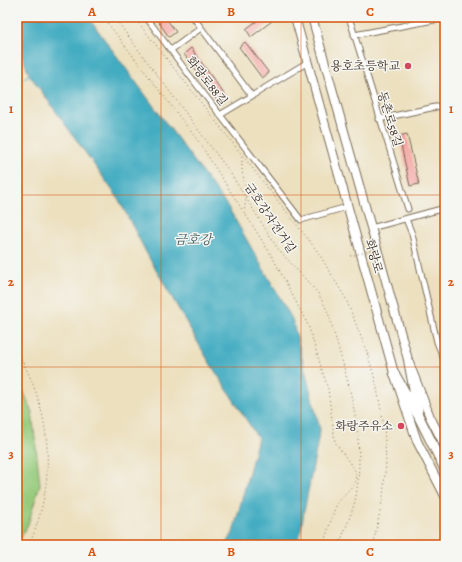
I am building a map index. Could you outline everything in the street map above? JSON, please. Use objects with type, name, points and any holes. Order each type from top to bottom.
[{"type":"highway","points":[[409,363],[419,418]]},
{"type":"highway","points":[[394,373],[445,469]]},
{"type":"main road","name":"화랑로","points":[[295,17],[394,373],[417,441],[445,496]]},
{"type":"main road","name":"화랑로","points":[[312,17],[409,363],[430,417],[445,446]]},
{"type":"street","name":"화랑로88길","points":[[146,17],[220,115],[308,62]]},
{"type":"street","points":[[193,17],[252,96]]},
{"type":"street","name":"동촌로58길","points":[[349,17],[379,119],[408,209]]},
{"type":"street","points":[[354,35],[437,18],[445,18]]},
{"type":"street","points":[[170,50],[201,28]]},
{"type":"street","points":[[379,119],[445,105]]},
{"type":"street","points":[[220,115],[301,220],[347,207]]},
{"type":"street","points":[[371,228],[445,208]]},
{"type":"street","points":[[406,218],[412,234],[437,342],[443,348],[445,362]]},
{"type":"path","points":[[103,17],[199,142],[273,258],[308,325],[328,389],[335,442],[356,472],[355,483],[338,502],[323,545]]},
{"type":"path","name":"금호강자전거길","points":[[114,17],[210,145],[247,198],[278,249],[318,293],[328,312],[353,402],[357,424],[359,452],[356,497],[339,545]]},
{"type":"path","points":[[134,17],[318,252],[346,299],[367,352],[376,382],[384,426],[386,462],[383,497],[373,545]]},
{"type":"path","points":[[242,156],[242,171],[247,198],[244,212]]},
{"type":"path","points":[[350,256],[385,247]]},
{"type":"path","points":[[17,352],[26,367],[36,390],[47,438],[46,482],[43,505],[36,530],[29,545]]},
{"type":"green space","points":[[17,376],[32,412],[40,484],[28,524],[17,545]]},
{"type":"water","name":"금호강","points":[[17,17],[88,17],[228,207],[292,319],[320,429],[299,538],[293,545],[226,545],[233,533],[258,438],[208,360],[147,254],[118,198],[29,74],[17,43]]},
{"type":"building","points":[[155,17],[165,17],[176,32],[169,37]]},
{"type":"building","points":[[262,17],[268,17],[272,21],[251,37],[246,29]]},
{"type":"building","points":[[245,42],[269,73],[262,78],[239,47]]},
{"type":"building","points":[[191,48],[227,98],[219,103],[184,54]]},
{"type":"building","points":[[407,134],[419,184],[410,186],[399,136]]},
{"type":"waterway","points":[[17,83],[30,74]]},
{"type":"place","name":"용호초등학교","points":[[408,66]]},
{"type":"place","name":"화랑주유소","points":[[401,426]]}]
